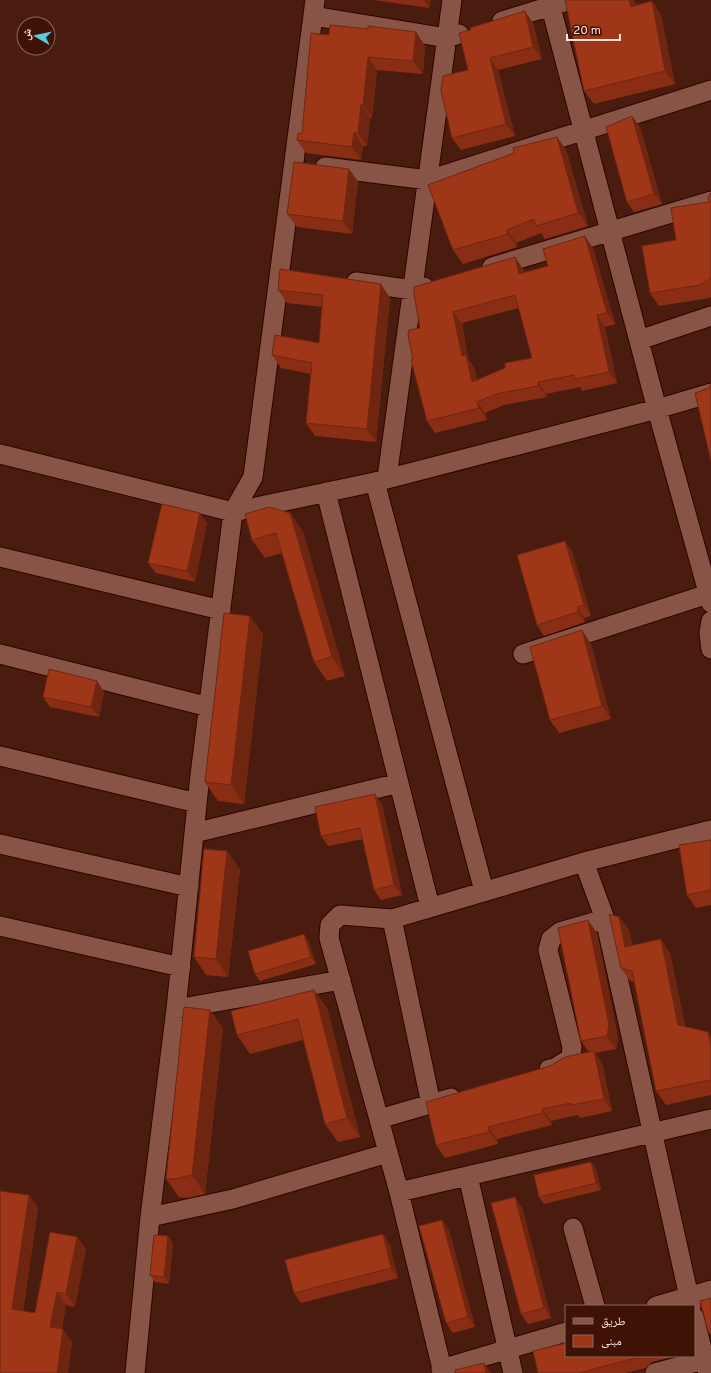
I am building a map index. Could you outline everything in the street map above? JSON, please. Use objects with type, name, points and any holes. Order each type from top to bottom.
[{"type":"street","points":[[452,0],[413,290],[381,480],[484,891]]},
{"type":"street","points":[[135,1373],[150,1217],[181,966],[197,803],[233,512],[253,477],[288,271],[294,163],[314,8],[447,38],[550,3],[571,0]]},
{"type":"street","points":[[523,654],[710,599],[657,409],[550,3]]},
{"type":"street","points":[[294,163],[428,180],[711,90]]},
{"type":"street","points":[[474,272],[711,201]]},
{"type":"street","points":[[342,279],[413,290],[443,281]]},
{"type":"street","points":[[639,340],[711,316]]},
{"type":"street","points":[[0,454],[233,512],[381,480],[657,409],[711,393]]},
{"type":"street","points":[[326,492],[430,908]]},
{"type":"street","points":[[0,558],[221,610]]},
{"type":"street","points":[[711,621],[708,633],[711,649]]},
{"type":"street","points":[[0,654],[209,707]]},
{"type":"street","points":[[0,756],[197,803]]},
{"type":"street","points":[[194,833],[399,783]]},
{"type":"street","points":[[565,1332],[507,1349],[442,1371],[399,1192],[329,938],[330,925],[340,915],[392,919],[584,862],[711,830]]},
{"type":"street","points":[[0,844],[189,887]]},
{"type":"street","points":[[584,862],[605,919],[690,1301]]},
{"type":"street","points":[[392,919],[431,1104]]},
{"type":"street","points":[[533,1074],[555,1068],[571,1058],[572,1047],[548,950],[551,939],[560,932],[605,919]]},
{"type":"street","points":[[0,926],[181,966]]},
{"type":"street","points":[[176,1009],[341,980]]},
{"type":"street","points":[[379,1119],[467,1093]]},
{"type":"street","points":[[399,1192],[711,1118]]},
{"type":"street","points":[[150,1217],[233,1199],[388,1153]]},
{"type":"street","points":[[468,1176],[513,1373]]},
{"type":"street","points":[[573,1228],[595,1305]]},
{"type":"street","points":[[663,1305],[690,1301],[711,1290]]},
{"type":"street","points":[[655,1373],[708,1364],[695,1320]]},
{"type":"building","points":[[565,0],[629,0],[631,7],[652,1],[665,71],[584,91]]},
{"type":"building","points":[[525,11],[533,47],[490,58],[506,124],[452,138],[441,91],[443,76],[468,70],[459,33],[471,30],[470,28]]},
{"type":"building","points":[[330,25],[368,29],[368,26],[416,32],[413,61],[368,57],[363,105],[361,104],[358,133],[354,132],[352,147],[297,140],[298,133],[302,134],[311,33],[329,35]]},
{"type":"building","points":[[632,116],[654,194],[627,202],[606,127]]},
{"type":"building","points":[[557,137],[578,213],[536,226],[534,219],[507,230],[508,234],[453,250],[428,185],[514,153],[513,148]]},
{"type":"building","points":[[294,162],[349,169],[343,221],[287,214]]},
{"type":"building","points":[[711,193],[711,278],[700,285],[650,293],[642,246],[676,240],[671,208],[709,202],[708,196]]},
{"type":"building","points":[[585,236],[607,313],[597,315],[609,372],[574,379],[574,375],[538,382],[538,386],[496,394],[477,402],[479,408],[427,421],[411,360],[413,359],[408,335],[409,330],[420,328],[414,287],[515,257],[519,274],[548,266],[543,249]],"holes":[[[515,295],[532,358],[505,363],[505,368],[472,382],[466,355],[462,356],[453,312]]]},
{"type":"building","points":[[280,269],[381,284],[367,429],[306,423],[312,363],[272,355],[275,335],[319,343],[323,295],[278,290]]},
{"type":"building","points":[[711,384],[711,461],[695,393],[709,388]]},
{"type":"building","points":[[162,504],[200,513],[187,571],[148,563]]},
{"type":"building","points":[[269,507],[290,513],[332,657],[314,662],[276,533],[252,540],[245,514]]},
{"type":"building","points":[[565,541],[584,605],[577,607],[578,612],[537,625],[517,555]]},
{"type":"building","points":[[224,613],[250,616],[231,785],[205,782]]},
{"type":"building","points":[[582,630],[602,706],[550,720],[530,647]]},
{"type":"building","points":[[49,669],[97,681],[91,707],[43,697]]},
{"type":"building","points":[[375,794],[394,885],[374,890],[360,828],[321,836],[315,807]]},
{"type":"building","points":[[711,840],[711,890],[687,895],[679,845]]},
{"type":"building","points":[[204,849],[227,851],[216,959],[194,957]]},
{"type":"building","points":[[609,914],[619,917],[625,947],[661,939],[678,1025],[708,1032],[711,1047],[711,1080],[656,1091],[632,971],[621,968]]},
{"type":"building","points":[[588,920],[609,1025],[607,1036],[581,1041],[558,928]]},
{"type":"building","points":[[304,934],[311,957],[255,974],[248,951]]},
{"type":"building","points":[[314,990],[347,1118],[325,1124],[298,1019],[237,1035],[231,1011]]},
{"type":"building","points":[[184,1007],[210,1010],[192,1175],[174,1179],[166,1179]]},
{"type":"building","points":[[594,1051],[604,1099],[571,1105],[571,1103],[542,1109],[543,1113],[488,1127],[490,1132],[436,1145],[426,1102],[550,1066],[565,1057]]},
{"type":"building","points":[[591,1162],[596,1183],[539,1197],[534,1175]]},
{"type":"building","points":[[0,1191],[29,1195],[12,1309],[35,1313],[50,1232],[77,1237],[66,1294],[57,1292],[50,1327],[63,1329],[57,1373],[0,1373]]},
{"type":"building","points":[[515,1197],[544,1308],[521,1314],[491,1203]]},
{"type":"building","points":[[442,1220],[468,1317],[446,1323],[419,1226]]},
{"type":"building","points":[[383,1234],[391,1268],[294,1293],[285,1260]]},
{"type":"building","points":[[154,1235],[168,1236],[164,1277],[150,1275]]},
{"type":"building","points":[[711,1298],[711,1333],[709,1334],[700,1301]]},
{"type":"building","points":[[565,1343],[565,1357],[639,1357],[579,1373],[538,1373],[533,1351]]},
{"type":"building","points":[[484,1363],[486,1373],[455,1373],[455,1370]]}]
